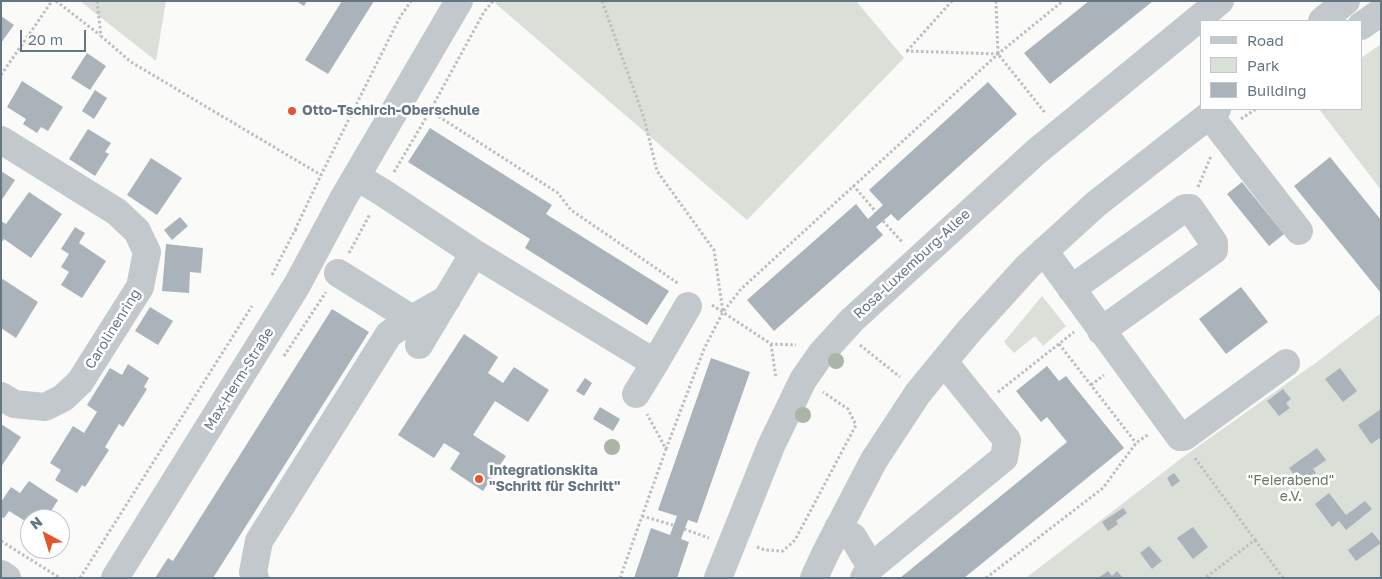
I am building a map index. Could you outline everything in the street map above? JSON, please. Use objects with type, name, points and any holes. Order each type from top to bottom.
[{"type":"street","name":"Max-Herm-Straße","points":[[115,578],[297,285],[343,200],[459,1]]},
{"type":"street","name":"Rosa-Luxemburg-Allee","points":[[1202,20],[1220,1]]},
{"type":"street","points":[[1323,20],[1346,1]]},
{"type":"street","points":[[1362,25],[1381,12]]},
{"type":"street","name":"Rosa-Luxemburg-Allee","points":[[718,578],[770,446],[804,380],[821,354],[868,304],[1036,152],[1199,23]]},
{"type":"street","points":[[814,578],[874,460],[918,393],[944,362],[1028,266],[1096,204],[1216,118],[1300,231]]},
{"type":"street","name":"Carolinenring","points":[[1,140],[117,212],[137,230],[147,252],[140,287],[80,382],[63,398],[45,407],[14,404],[1,396]]},
{"type":"street","points":[[357,177],[474,253],[654,363]]},
{"type":"street","points":[[1071,289],[1185,208],[1190,208],[1214,243],[1214,250],[1097,325]]},
{"type":"street","points":[[1044,251],[1174,428],[1184,437],[1286,363]]},
{"type":"street","points":[[419,345],[474,253]]},
{"type":"street","points":[[338,273],[412,318]]},
{"type":"street","points":[[255,578],[253,572],[259,542],[389,334],[412,318],[447,299]]},
{"type":"street","points":[[636,394],[691,300]]},
{"type":"street","points":[[838,528],[853,537],[868,572],[1004,458],[1007,440],[944,362]]},
{"type":"street","points":[[1,574],[7,578]]},
{"type":"path","points":[[1,75],[52,1]]},
{"type":"path","points":[[56,1],[131,62],[321,175]]},
{"type":"path","points":[[97,1],[101,36]]},
{"type":"path","points":[[295,230],[400,17],[410,1]]},
{"type":"path","points":[[602,1],[644,118],[657,171],[714,250],[723,312]]},
{"type":"path","points":[[952,1],[906,51],[998,54]]},
{"type":"path","points":[[996,1],[998,54],[1051,120]]},
{"type":"path","points":[[620,578],[704,349],[723,312],[741,289],[853,185],[998,54],[1063,1]]},
{"type":"path","points":[[1190,208],[1216,118],[1252,110]]},
{"type":"path","points":[[430,111],[558,193],[571,210],[691,300],[723,312],[771,344],[798,345]]},
{"type":"path","points":[[853,185],[876,212]]},
{"type":"path","points":[[883,221],[903,243]]},
{"type":"path","points":[[980,407],[1059,344],[1097,325]]},
{"type":"path","points":[[842,330],[918,393]]},
{"type":"path","points":[[771,344],[776,379]]},
{"type":"path","points":[[1059,344],[1136,443]]},
{"type":"path","points":[[734,537],[765,550],[783,551],[795,540],[856,425],[848,409],[804,380]]},
{"type":"path","points":[[636,394],[666,449]]},
{"type":"path","points":[[986,578],[1102,488],[1136,443],[1174,428],[1283,578]]},
{"type":"path","points":[[642,516],[673,525]]},
{"type":"path","points":[[1,540],[60,578]]},
{"type":"path","points":[[1205,578],[1255,540]]},
{"type":"green space","points":[[80,1],[166,1],[156,61]]},
{"type":"green space","points":[[497,1],[856,1],[904,58],[747,220],[495,3]]},
{"type":"green space","points":[[1381,44],[1381,190],[1320,110],[1362,110],[1362,57]]},
{"type":"green space","points":[[1042,296],[1066,326],[1043,346],[1035,336],[1014,353],[1004,342]]},
{"type":"green space","name":"\"Feierabend\" e.V.","points":[[1381,313],[1381,578],[1026,578],[1183,457],[1317,362]]},
{"type":"building","points":[[296,1],[307,1],[304,6]]},
{"type":"building","points":[[342,1],[374,1],[328,74],[305,60]]},
{"type":"building","points":[[1089,1],[1153,1],[1050,84],[1024,53]]},
{"type":"building","points":[[1,16],[14,25],[1,43]]},
{"type":"building","points":[[87,53],[106,66],[90,90],[71,78]]},
{"type":"building","points":[[22,81],[63,107],[48,131],[41,127],[37,133],[23,124],[26,119],[7,107]]},
{"type":"building","points":[[988,82],[1017,114],[898,221],[891,214],[876,227],[883,235],[774,331],[747,300],[856,204],[868,219],[883,205],[869,190]]},
{"type":"building","points":[[95,90],[107,98],[94,119],[82,111]]},
{"type":"building","points":[[430,128],[552,205],[546,214],[669,291],[647,325],[525,248],[530,239],[408,162]]},
{"type":"building","points":[[88,129],[111,143],[105,152],[109,154],[95,176],[69,159]]},
{"type":"building","points":[[1330,157],[1381,220],[1381,293],[1294,186]]},
{"type":"building","points":[[151,158],[182,178],[157,215],[127,195]]},
{"type":"building","points":[[1,171],[15,180],[1,201]]},
{"type":"building","points":[[1242,182],[1284,234],[1269,246],[1227,194]]},
{"type":"building","points":[[29,192],[62,214],[31,258],[4,239],[1,243],[1,221],[6,224]]},
{"type":"building","points":[[180,217],[188,226],[172,240],[164,230]]},
{"type":"building","points":[[75,227],[85,233],[79,243],[106,261],[82,298],[61,285],[69,272],[61,267],[69,254],[61,249]]},
{"type":"building","points":[[166,244],[203,248],[201,273],[190,272],[189,293],[162,291]]},
{"type":"building","points":[[1,278],[38,302],[16,338],[1,328]]},
{"type":"building","points":[[1241,287],[1268,322],[1226,354],[1199,319]]},
{"type":"building","points":[[150,307],[173,321],[158,345],[135,331]]},
{"type":"building","points":[[332,309],[369,332],[213,578],[155,578],[168,558],[173,561]]},
{"type":"building","points":[[464,334],[498,357],[488,373],[503,383],[514,367],[549,390],[528,422],[495,401],[473,435],[506,456],[483,491],[450,469],[460,453],[444,443],[434,458],[398,435]]},
{"type":"building","points":[[711,358],[750,372],[697,523],[688,520],[681,539],[689,542],[677,578],[634,578],[651,528],[670,535],[677,516],[658,510]]},
{"type":"building","points":[[128,364],[149,378],[144,387],[147,389],[123,427],[119,424],[105,447],[109,450],[85,487],[82,485],[77,493],[55,480],[61,470],[50,463],[73,426],[84,433],[97,412],[87,405],[110,368],[122,375]]},
{"type":"building","points":[[1047,366],[1059,381],[1066,376],[1124,448],[964,578],[900,578],[1067,442],[1047,417],[1041,422],[1016,391]]},
{"type":"building","points":[[1340,368],[1357,391],[1343,402],[1325,379]]},
{"type":"building","points":[[585,378],[592,383],[584,396],[576,391]]},
{"type":"building","points":[[1283,389],[1291,399],[1286,403],[1290,408],[1279,416],[1267,401]]},
{"type":"building","points":[[600,407],[620,419],[613,431],[593,419]]},
{"type":"building","points":[[1381,409],[1381,437],[1371,444],[1358,425]]},
{"type":"building","points":[[1,424],[21,437],[1,467]]},
{"type":"building","points":[[1317,448],[1326,460],[1313,469],[1316,473],[1301,484],[1289,468]]},
{"type":"building","points":[[1174,473],[1180,481],[1172,487],[1167,478]]},
{"type":"building","points":[[29,481],[58,500],[52,509],[20,509],[20,518],[9,511],[4,518],[1,517],[1,502],[11,487],[20,493]]},
{"type":"building","points":[[1329,493],[1346,515],[1365,501],[1372,509],[1346,530],[1339,521],[1332,527],[1315,504]]},
{"type":"building","points":[[1123,508],[1127,513],[1116,521],[1118,524],[1108,531],[1102,522]]},
{"type":"building","points":[[1193,527],[1208,547],[1193,559],[1177,538]]},
{"type":"building","points":[[1372,532],[1381,543],[1356,561],[1348,550]]},
{"type":"building","points":[[1149,546],[1162,561],[1152,569],[1140,553]]},
{"type":"building","points":[[1108,571],[1112,576],[1117,571],[1123,578],[1098,578]]},
{"type":"place","name":"Otto-Tschirch-Oberschule","points":[[292,111]]},
{"type":"place","name":"Integrationskita \"Schritt für Schritt\"","points":[[479,479]]}]
